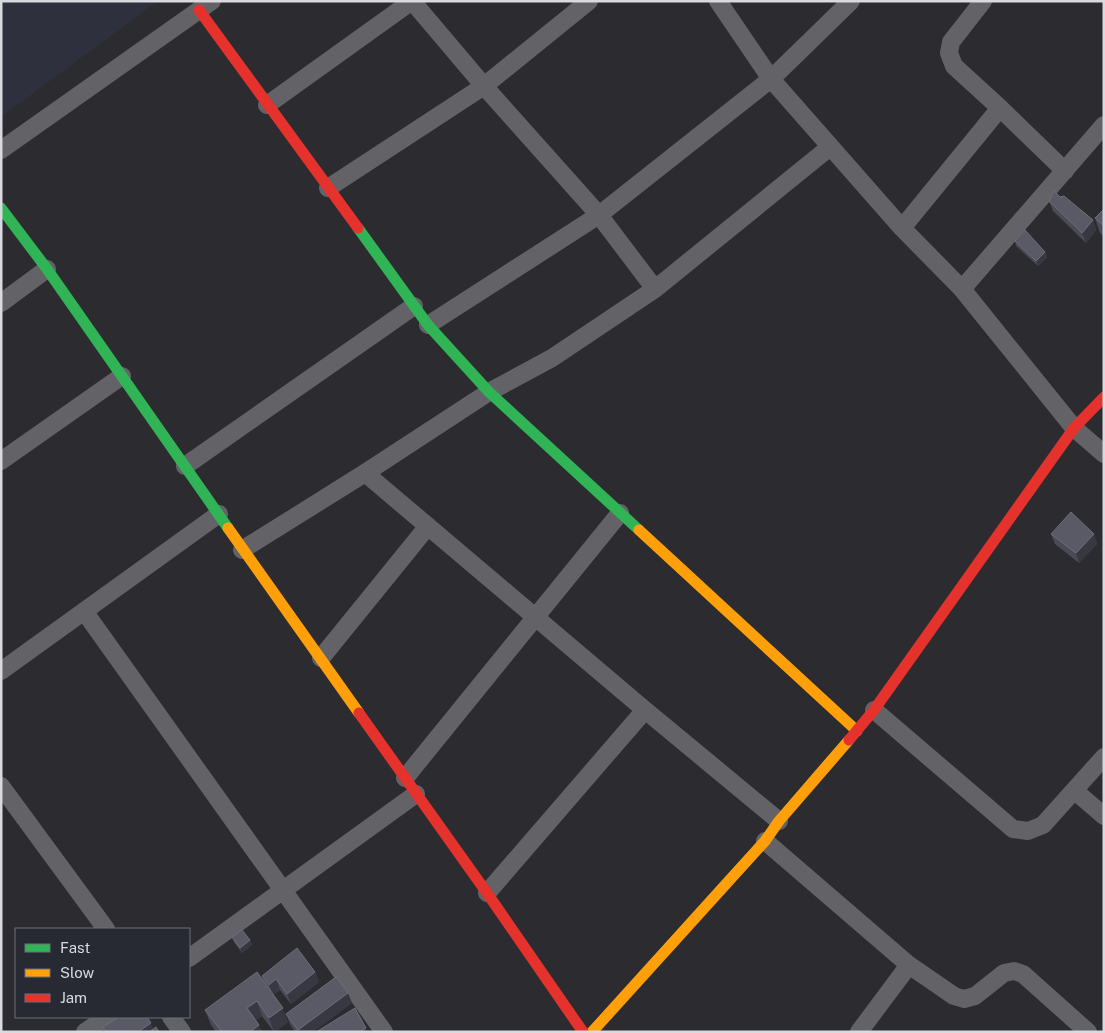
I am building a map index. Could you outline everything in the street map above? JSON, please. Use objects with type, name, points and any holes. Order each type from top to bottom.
[{"type":"street","points":[[268,105],[412,1],[484,86],[599,215],[655,289]]},
{"type":"street","points":[[328,188],[484,86],[589,1]]},
{"type":"street","points":[[718,1],[771,79],[902,228],[962,290],[1074,428],[1104,454]]},
{"type":"street","points":[[428,325],[599,215],[771,79],[851,1]]},
{"type":"street","points":[[982,1],[951,42],[949,53],[954,66],[1065,171]]},
{"type":"street","points":[[1,150],[205,6],[268,105],[428,325],[489,392],[857,731]]},
{"type":"street","points":[[902,228],[1000,108]]},
{"type":"street","points":[[962,290],[1104,126]]},
{"type":"street","points":[[242,550],[366,473],[489,392],[552,358],[655,289],[830,147]]},
{"type":"street","points":[[1,208],[47,269],[220,514],[242,550],[487,893],[583,1032]]},
{"type":"street","points":[[1,303],[47,269]]},
{"type":"street","points":[[185,466],[414,306]]},
{"type":"street","points":[[1,461],[122,376]]},
{"type":"street","points":[[592,1032],[764,841],[874,710],[1074,428],[1104,397]]},
{"type":"street","points":[[366,473],[779,821]]},
{"type":"street","points":[[405,778],[620,513]]},
{"type":"street","points":[[1,671],[220,514]]},
{"type":"street","points":[[320,658],[428,526]]},
{"type":"street","points":[[84,611],[384,1032]]},
{"type":"street","points":[[487,893],[645,710]]},
{"type":"street","points":[[874,710],[1013,829],[1028,831],[1043,825],[1104,757]]},
{"type":"street","points":[[1,786],[105,928]]},
{"type":"street","points":[[1075,791],[1104,816]]},
{"type":"street","points":[[190,957],[416,794]]},
{"type":"street","points":[[764,841],[909,966],[954,996],[964,998],[975,996],[1004,973],[1014,971],[1023,974],[1088,1032]]},
{"type":"street","points":[[859,1032],[909,966]]},
{"type":"street","points":[[85,1032],[106,1018]]},
{"type":"street","points":[[172,1018],[182,1032]]},
{"type":"shaded area","points":[[1,1],[158,1],[1,117]]},
{"type":"building","points":[[1054,191],[1060,197],[1064,196],[1093,220],[1082,233],[1049,201]]},
{"type":"building","points":[[1104,209],[1104,226],[1095,218]]},
{"type":"building","points":[[1025,230],[1045,252],[1036,261],[1015,241]]},
{"type":"building","points":[[1071,512],[1094,534],[1076,553],[1051,534]]},
{"type":"building","points":[[242,930],[250,940],[240,948],[232,937]]},
{"type":"building","points":[[297,948],[315,972],[287,994],[276,979],[269,985],[262,976]]},
{"type":"building","points":[[257,972],[283,1008],[269,1018],[257,1001],[247,1008],[259,1025],[250,1032],[222,1032],[205,1010]]},
{"type":"building","points":[[336,977],[348,993],[298,1030],[286,1014]]},
{"type":"building","points":[[355,1008],[366,1028],[360,1032],[316,1032]]},
{"type":"building","points":[[117,1018],[148,1018],[151,1023],[138,1032],[106,1032],[103,1027]]},
{"type":"building","points":[[156,1027],[159,1032],[149,1032]]},
{"type":"traffic: fast","points":[[1,208],[47,269],[228,528]]},
{"type":"traffic: fast","points":[[358,228],[428,325],[489,392],[639,530]]},
{"type":"traffic: slow","points":[[228,528],[359,713]]},
{"type":"traffic: slow","points":[[639,530],[857,731]]},
{"type":"traffic: slow","points":[[592,1032],[765,841],[779,821],[849,740]]},
{"type":"traffic: jam","points":[[199,10],[358,228]]},
{"type":"traffic: jam","points":[[849,740],[874,710],[1074,428],[1104,397]]},
{"type":"traffic: jam","points":[[359,713],[583,1032]]}]
